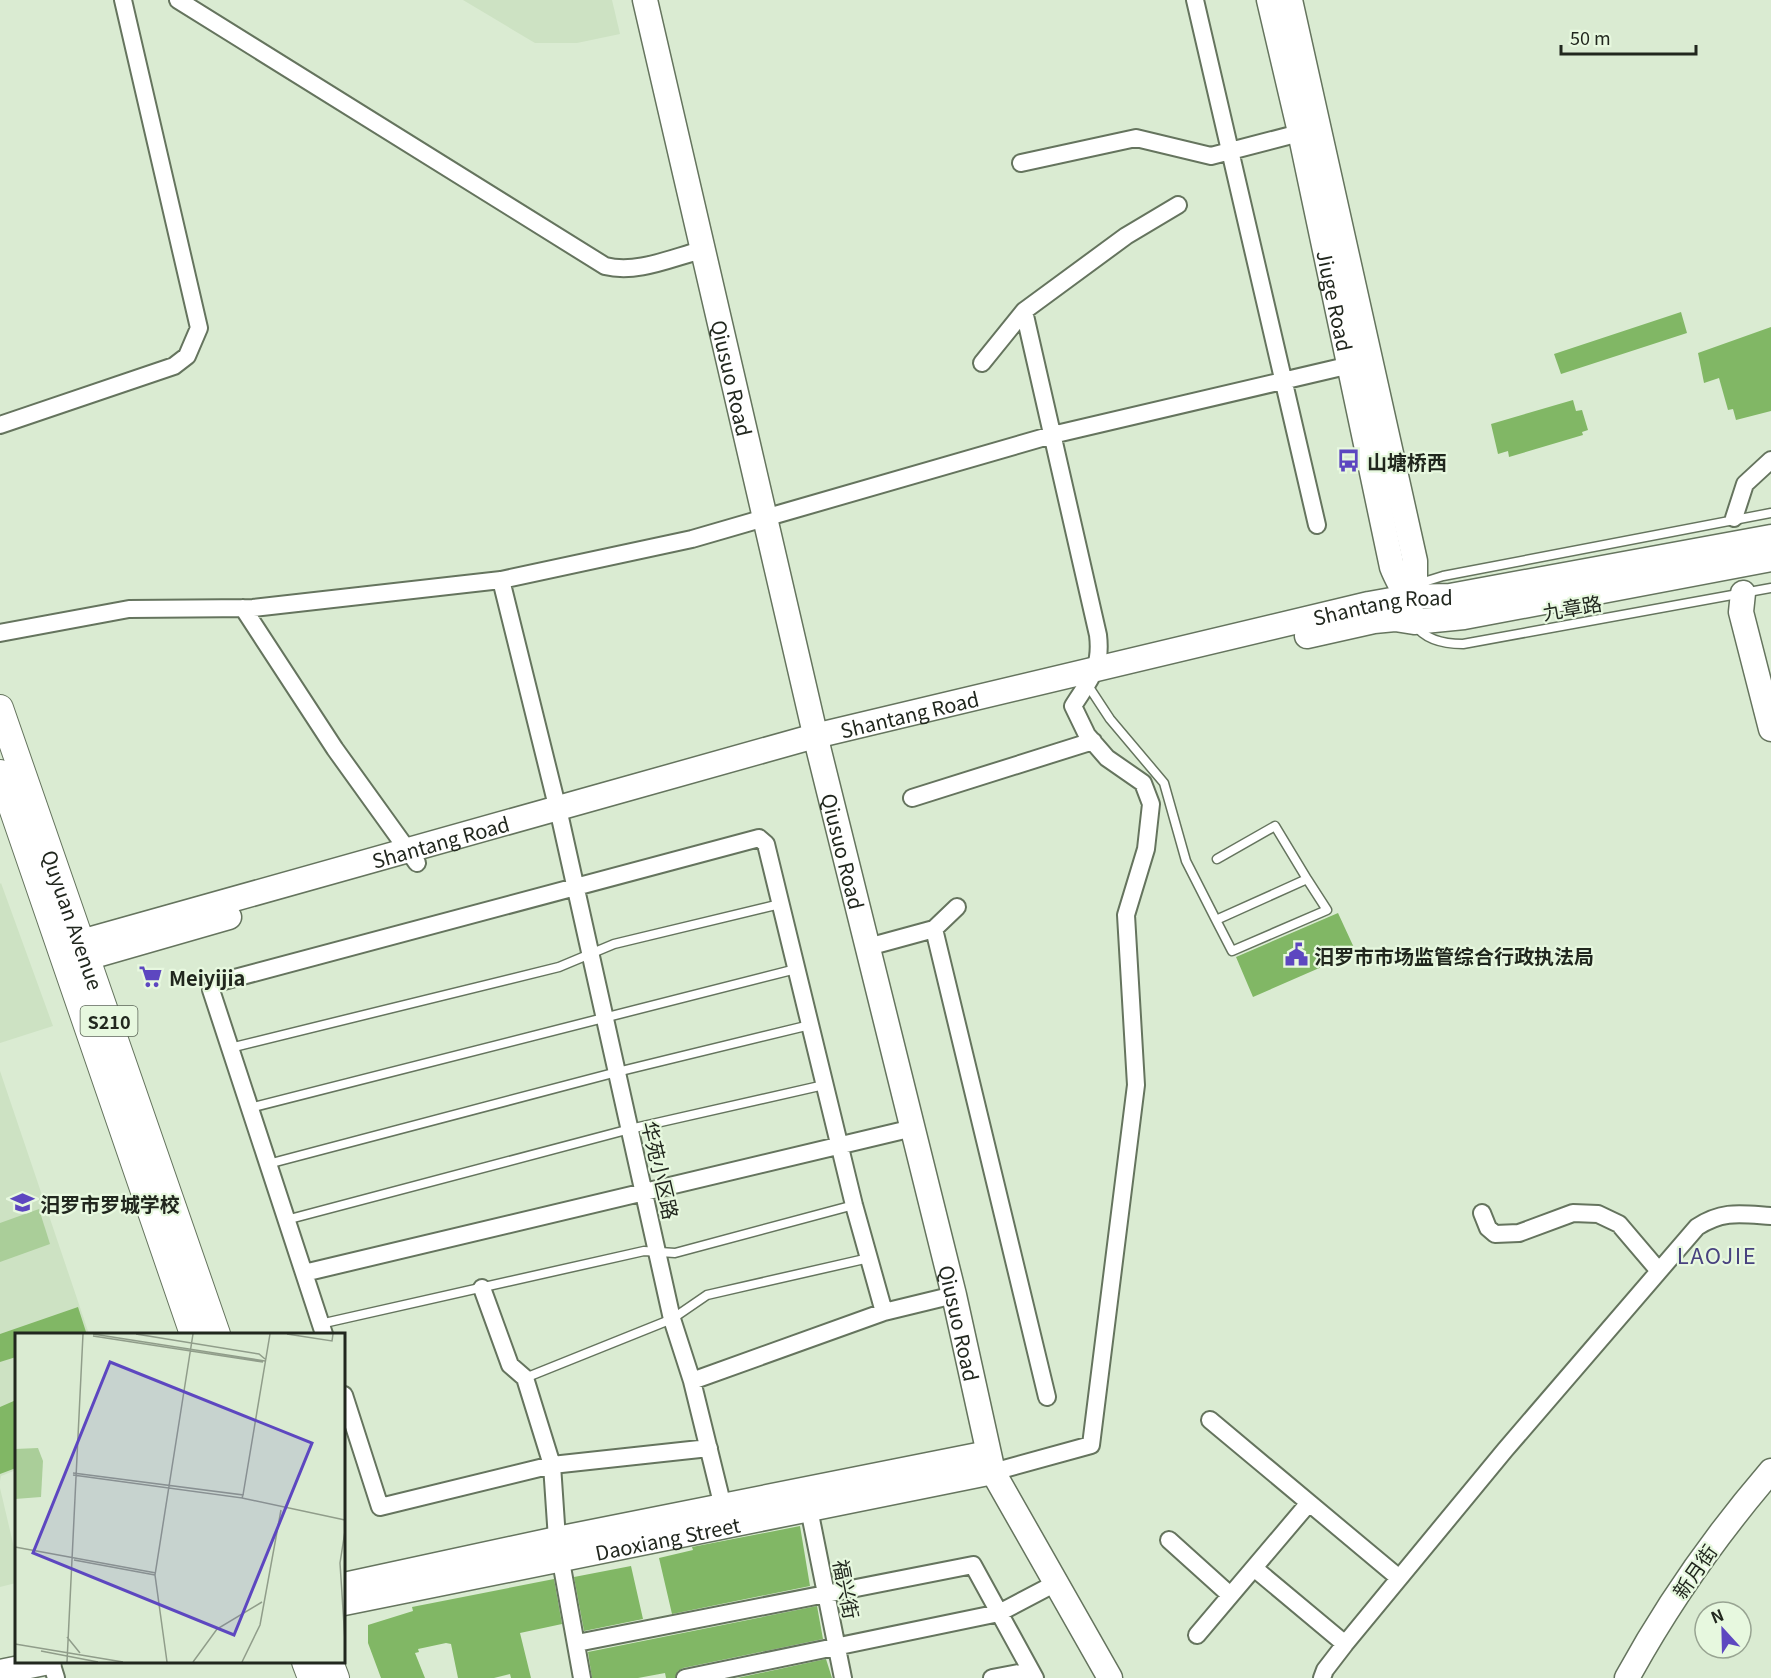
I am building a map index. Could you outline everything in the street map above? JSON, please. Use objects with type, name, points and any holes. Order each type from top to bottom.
[{"type":"main road","name":"Quyuan Avenue","points":[[1,716],[192,1333]]},
{"type":"main road","name":"Quyuan Avenue","points":[[0,773],[74,952],[216,1333]]},
{"type":"main road","points":[[305,1663],[311,1678]]},
{"type":"main road","points":[[330,1663],[336,1678]]},
{"type":"street","points":[[0,425],[174,366],[188,356],[199,328],[123,0]]},
{"type":"street","points":[[178,0],[605,266],[619,269],[636,268],[702,250]]},
{"type":"street","name":"Qiusuo Road","points":[[645,0],[764,519],[954,1295],[990,1462],[1110,1678]]},
{"type":"street","points":[[1195,0],[1317,525]]},
{"type":"street","name":"Jiuge Road","points":[[1269,0],[1310,130]]},
{"type":"street","name":"Jiuge Road","points":[[1290,0],[1310,130],[1360,362],[1415,561],[1415,580],[1408,597],[1413,622]]},
{"type":"street","points":[[1021,163],[1136,138],[1211,156],[1310,130]]},
{"type":"street","points":[[982,363],[1024,311],[1126,236],[1178,205]]},
{"type":"street","points":[[725,1515],[990,1462],[1091,1445],[1136,1085],[1126,915],[1146,849],[1151,804],[1143,783],[1107,758],[1092,741],[1073,706],[1092,676],[1100,655],[1098,635],[1024,311]]},
{"type":"street","points":[[0,633],[129,609],[243,608],[501,580],[681,542],[1052,435],[1360,362]]},
{"type":"street","points":[[1734,518],[1745,484],[1771,459]]},
{"type":"street","name":"Shantang Road","points":[[74,952],[817,743],[1408,597],[1450,596],[1771,537]]},
{"type":"street","name":"Shantang Road","points":[[1092,676],[1374,621],[1395,619],[1413,622],[1464,616],[1771,559]]},
{"type":"street","name":"华苑小区路","points":[[501,580],[560,815],[672,1319],[692,1380],[725,1515]]},
{"type":"street","points":[[1743,593],[1753,610],[1771,689]]},
{"type":"street","points":[[1743,593],[1741,612],[1771,729]]},
{"type":"street","points":[[243,608],[335,749],[412,857]]},
{"type":"street","points":[[912,798],[1092,741]]},
{"type":"street","points":[[322,1330],[211,990],[216,983],[759,838],[766,844],[854,1205],[884,1311]]},
{"type":"street","points":[[868,947],[934,929],[957,907]]},
{"type":"street","points":[[934,929],[1047,1397]]},
{"type":"street","points":[[303,1273],[913,1128]]},
{"type":"street","points":[[1482,1213],[1488,1228],[1495,1234],[1519,1233],[1573,1213],[1598,1214],[1619,1224],[1659,1271]]},
{"type":"street","points":[[1322,1678],[1325,1670],[1345,1644],[1505,1450],[1697,1227],[1710,1218],[1726,1213],[1771,1216]]},
{"type":"street","points":[[482,1288],[510,1365],[525,1378],[552,1465],[559,1548],[582,1678]]},
{"type":"street","points":[[692,1380],[884,1311],[954,1295]]},
{"type":"street","points":[[345,1398],[380,1507],[552,1465],[709,1448]]},
{"type":"street","points":[[1210,1420],[1399,1578]]},
{"type":"street","name":"Daoxiang Street","points":[[345,1603],[559,1548],[725,1515],[809,1509],[990,1462]]},
{"type":"street","name":"新月街","points":[[1628,1678],[1658,1622],[1728,1521],[1771,1471]]},
{"type":"street","points":[[1197,1635],[1308,1504]]},
{"type":"street","name":"福兴街","points":[[809,1509],[843,1678]]},
{"type":"street","points":[[1169,1540],[1230,1595]]},
{"type":"street","points":[[345,1585],[559,1548]]},
{"type":"street","points":[[577,1643],[973,1565],[1032,1674],[992,1678]]},
{"type":"street","points":[[1254,1568],[1345,1644]]},
{"type":"street","points":[[685,1678],[999,1613],[1056,1583]]},
{"type":"street","points":[[0,1658],[15,1655]]},
{"type":"street","points":[[0,1672],[45,1663]]},
{"type":"street","points":[[50,1663],[56,1678]]},
{"type":"lane","points":[[1408,597],[1427,581],[1443,576],[1734,518],[1771,513]]},
{"type":"lane","name":"九章路","points":[[1413,622],[1421,633],[1434,640],[1448,644],[1463,644],[1771,588]]},
{"type":"lane","points":[[1092,676],[1110,719],[1164,783],[1186,861],[1232,951],[1327,910],[1275,826],[1216,859]]},
{"type":"lane","points":[[1216,920],[1307,879]]},
{"type":"lane","points":[[230,1048],[559,967],[614,944],[780,904]]},
{"type":"lane","points":[[249,1108],[796,969]]},
{"type":"lane","points":[[268,1164],[617,1072],[810,1025]]},
{"type":"lane","points":[[286,1220],[630,1129],[824,1085]]},
{"type":"lane","points":[[322,1330],[482,1288],[644,1251],[675,1252],[854,1205]]},
{"type":"lane","points":[[525,1378],[672,1319],[707,1295],[869,1258]]},
{"type":"shaded area","points":[[463,0],[612,0],[620,34],[577,43],[535,43]]},
{"type":"shaded area","points":[[0,884],[53,1026],[0,1043]]},
{"type":"shaded area","name":"汨罗市罗城学校","points":[[0,1071],[89,1333],[15,1333],[15,1470],[1,1476],[0,1481]]},
{"type":"shaded area","points":[[0,1488],[15,1552],[15,1583],[0,1587]]},
{"type":"green space","points":[[39,1209],[50,1244],[0,1262],[0,1223]]},
{"type":"building","points":[[1681,312],[1687,333],[1561,374],[1554,354]]},
{"type":"building","points":[[1771,327],[1771,411],[1736,420],[1733,409],[1728,410],[1719,378],[1704,383],[1698,353]]},
{"type":"building","points":[[1573,400],[1576,411],[1582,410],[1588,430],[1582,432],[1583,435],[1509,457],[1508,451],[1498,454],[1491,424]]},
{"type":"building","name":"汨罗市市场监管综合行政执法局","points":[[1338,913],[1356,952],[1253,997],[1236,957]]},
{"type":"building","points":[[78,1307],[86,1333],[15,1333],[15,1357],[0,1362],[0,1334]]},
{"type":"building","points":[[15,1400],[15,1468],[0,1474],[0,1407]]},
{"type":"building","points":[[800,1526],[810,1586],[672,1614],[659,1558],[693,1550],[692,1547]]},
{"type":"building","points":[[631,1566],[643,1619],[584,1631],[574,1577]]},
{"type":"building","points":[[554,1579],[562,1624],[520,1633],[531,1678],[511,1678],[510,1674],[494,1678],[458,1678],[451,1644],[446,1643],[418,1649],[419,1652],[415,1653],[425,1678],[381,1678],[368,1643],[368,1625],[413,1611],[412,1607]]},
{"type":"building","points":[[817,1606],[823,1639],[683,1668],[678,1671],[675,1678],[666,1678],[665,1673],[638,1678],[592,1678],[588,1652]]},
{"type":"building","points":[[826,1659],[832,1678],[737,1678]]},
{"type":"place","name":"山塘桥西","points":[[1349,461]]},
{"type":"place","name":"汨罗市市场监管综合行政执法局","points":[[1296,955]]},
{"type":"place","name":"Meiyijia","points":[[151,977]]},
{"type":"place","name":"汨罗市罗城学校","points":[[22,1203]]},
{"type":"district","name":"LAOJIE","points":[[1717,1254]]}]
